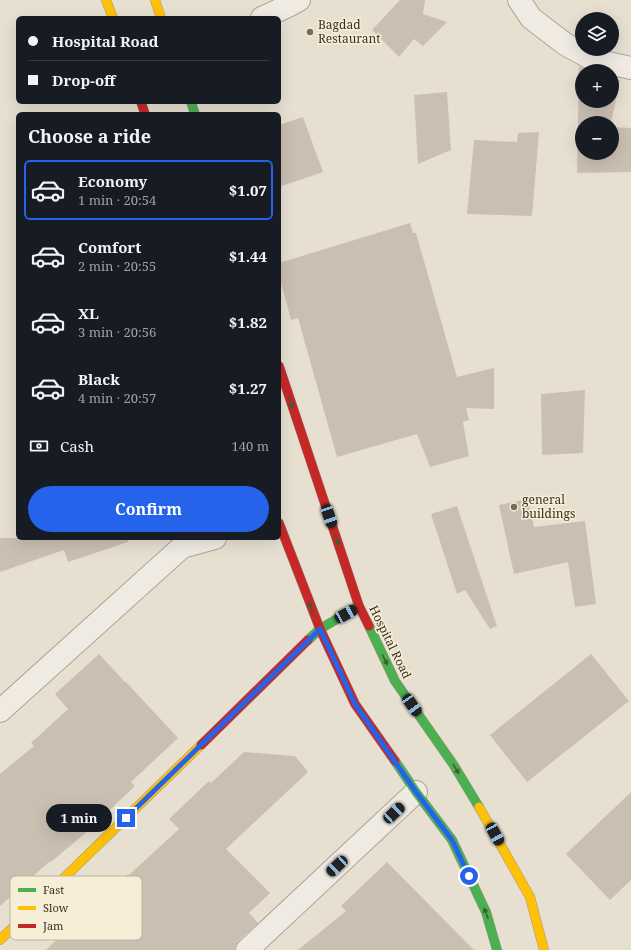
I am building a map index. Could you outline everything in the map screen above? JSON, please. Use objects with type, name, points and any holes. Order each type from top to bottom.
[{"type":"main road","points":[[106,0],[112,16]]},
{"type":"main road","points":[[155,0],[160,16]]},
{"type":"main road","name":"Hospital Road","points":[[281,372],[360,606],[395,681],[453,764],[488,822],[530,897],[544,950]]},
{"type":"main road","points":[[281,528],[320,629],[355,704],[416,792],[452,840],[486,912],[497,950]]},
{"type":"main road","points":[[66,876],[320,629],[360,606]]},
{"type":"main road","points":[[0,940],[10,930]]},
{"type":"street","points":[[266,16],[299,0]]},
{"type":"street","points":[[518,0],[531,18],[564,44],[594,60],[631,68]]},
{"type":"street","points":[[0,711],[182,547],[208,540]]},
{"type":"street","points":[[247,950],[416,792]]},
{"type":"building","points":[[400,0],[425,0],[423,14],[447,22],[423,46],[414,39],[399,57],[372,30]]},
{"type":"building","points":[[447,92],[451,150],[418,164],[414,95]]},
{"type":"building","points":[[578,108],[614,108],[612,116],[578,116]]},
{"type":"building","points":[[303,117],[323,172],[281,186],[281,124]]},
{"type":"building","points":[[619,127],[631,128],[631,172],[577,173],[577,160],[619,160]]},
{"type":"building","points":[[539,132],[532,216],[467,214],[474,140],[517,142],[518,133]]},
{"type":"building","points":[[410,223],[413,233],[416,233],[457,377],[494,368],[494,409],[466,408],[469,420],[463,422],[469,456],[430,467],[417,434],[337,457],[298,318],[291,320],[281,282],[281,262]]},
{"type":"building","points":[[585,390],[583,453],[542,455],[541,394]]},
{"type":"building","points":[[528,499],[534,527],[585,521],[596,604],[575,607],[568,562],[514,574],[499,505]]},
{"type":"building","points":[[457,506],[497,626],[490,629],[465,590],[457,594],[431,514]]},
{"type":"building","points":[[0,538],[16,538],[16,540],[128,540],[128,542],[68,562],[64,550],[0,572]]},
{"type":"building","points":[[99,654],[178,738],[131,782],[135,786],[96,824],[51,862],[50,861],[33,876],[10,876],[10,897],[0,906],[0,774],[34,746],[31,743],[68,709],[55,694]]},
{"type":"building","points":[[591,654],[629,701],[527,782],[490,735]]},
{"type":"building","points":[[244,752],[295,756],[308,772],[226,849],[270,893],[249,913],[258,923],[238,941],[235,946],[235,950],[46,950],[57,940],[142,940],[142,876],[126,876],[128,874],[129,875],[179,829],[169,819],[209,781],[211,783]]},
{"type":"building","points":[[631,792],[631,880],[610,900],[566,854]]},
{"type":"building","points":[[387,862],[474,950],[298,950],[346,911],[341,906]]},
{"type":"traffic: fast","points":[[192,104],[194,112]]},
{"type":"traffic: fast","points":[[308,640],[320,629],[359,606]]},
{"type":"traffic: fast","points":[[369,626],[395,681],[453,764],[479,807]]},
{"type":"traffic: fast","points":[[395,761],[452,840],[486,912],[497,950]]},
{"type":"traffic: slow","points":[[106,0],[112,16]]},
{"type":"traffic: slow","points":[[155,0],[160,16]]},
{"type":"traffic: slow","points":[[66,876],[201,745]]},
{"type":"traffic: slow","points":[[479,807],[530,897],[544,950]]},
{"type":"traffic: slow","points":[[0,940],[10,930]]},
{"type":"traffic: jam","points":[[142,104],[144,112]]},
{"type":"traffic: jam","points":[[281,372],[359,606],[369,626]]},
{"type":"traffic: jam","points":[[281,528],[320,629],[355,704],[395,761]]},
{"type":"traffic: jam","points":[[201,745],[308,640]]},
{"type":"place","name":"Bagdad Restaurant","points":[[310,32]]},
{"type":"place","name":"general buildings","points":[[514,507]]},
{"type":"route","points":[[126,818],[320,629],[355,704],[416,792],[452,840],[469,876]]}]
